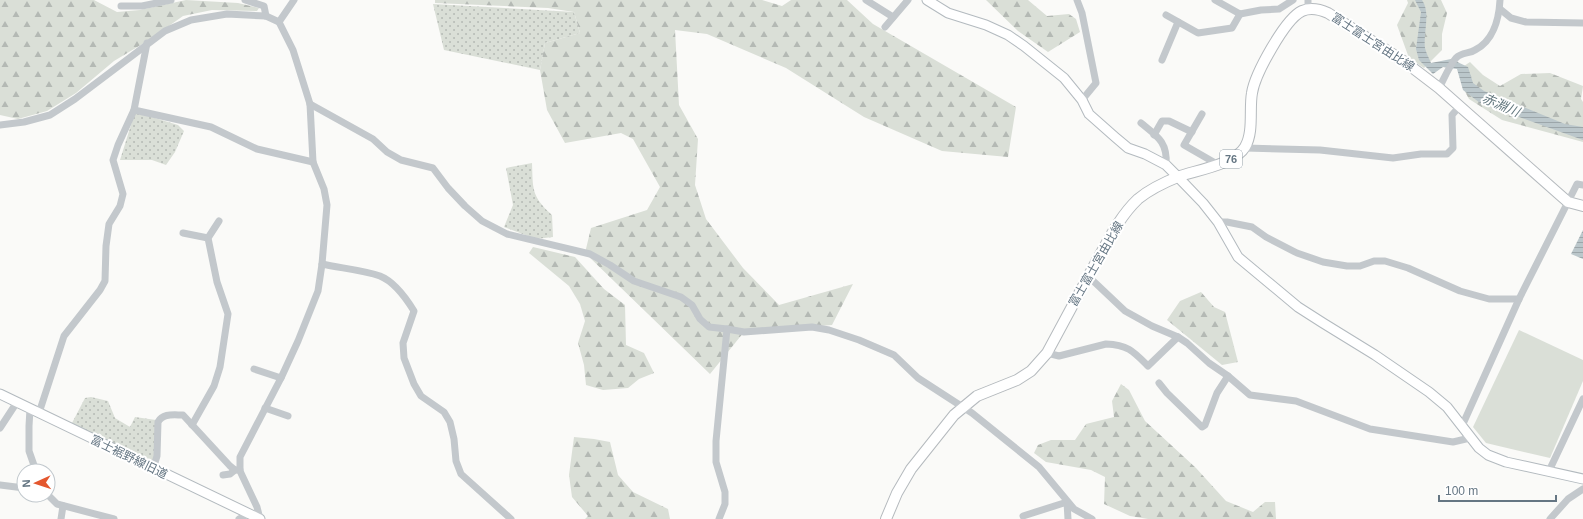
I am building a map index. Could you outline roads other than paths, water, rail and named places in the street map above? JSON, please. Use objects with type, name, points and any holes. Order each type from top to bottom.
[{"type":"main road","name":"富士富士宮由比線","points":[[886,519],[902,483],[950,420],[977,396],[1021,377],[1030,371],[1047,353],[1088,276],[1118,224],[1138,199],[1155,187],[1178,177],[1228,161],[1239,155],[1245,148],[1248,142],[1250,129],[1252,91],[1257,77],[1281,33],[1293,17],[1308,4],[1328,13],[1405,62],[1439,88],[1568,202],[1583,206]]},
{"type":"street","points":[[120,6],[142,6],[171,0]]},
{"type":"street","points":[[245,0],[264,6],[266,16]]},
{"type":"street","points":[[279,22],[294,0]]},
{"type":"street","points":[[866,0],[893,17]]},
{"type":"street","points":[[885,27],[908,0]]},
{"type":"street","points":[[927,0],[948,14],[986,25],[1008,35],[1064,78],[1082,100],[1089,114],[1128,148],[1145,154],[1166,165],[1178,177],[1203,203],[1218,222],[1238,257],[1298,306],[1430,392],[1447,407],[1470,438],[1488,455],[1506,462],[1583,479]]},
{"type":"street","points":[[1077,0],[1082,13],[1096,83],[1082,100]]},
{"type":"street","points":[[1214,0],[1240,14],[1261,10],[1279,9],[1293,0]]},
{"type":"street","points":[[1439,88],[1454,61],[1465,52],[1474,52],[1488,40],[1500,9],[1500,0]]},
{"type":"street","points":[[1500,9],[1511,18],[1526,22],[1583,23]]},
{"type":"street","points":[[0,125],[24,122],[50,115],[75,99],[164,31],[191,20],[227,14],[266,16],[279,22],[293,50],[310,104],[312,162],[324,189],[327,205],[322,264],[318,291],[311,310],[281,378],[240,457],[238,470]]},
{"type":"street","points":[[1166,15],[1198,34],[1232,28],[1240,14]]},
{"type":"street","points":[[1162,60],[1178,22]]},
{"type":"street","points":[[34,463],[30,451],[28,426],[64,336],[100,290],[105,281],[106,246],[109,224],[120,206],[123,194],[113,160],[134,110],[147,43]]},
{"type":"street","points":[[310,104],[374,139],[387,152],[400,160],[433,168],[464,206],[482,221],[508,234],[590,254],[634,281],[681,297],[692,306],[700,319],[709,327],[744,332],[812,327],[829,330],[874,345],[894,355],[918,378],[964,407],[1038,466],[1074,509],[1092,519]]},
{"type":"street","points":[[1245,148],[1320,150],[1393,158],[1421,154],[1447,154],[1453,148],[1452,115],[1459,107]]},
{"type":"street","points":[[134,110],[211,127],[257,149],[312,162]]},
{"type":"street","points":[[1202,114],[1184,145],[1217,164]]},
{"type":"street","points":[[1154,134],[1162,121],[1169,121],[1192,132]]},
{"type":"street","points":[[1141,123],[1161,141],[1167,153],[1166,165]]},
{"type":"street","points":[[1462,426],[1519,299],[1577,184],[1583,185]]},
{"type":"street","points":[[192,425],[214,386],[220,367],[228,314],[217,282],[208,238],[219,221]]},
{"type":"street","points":[[1218,222],[1227,222],[1252,227],[1266,237],[1297,253],[1323,262],[1347,266],[1360,266],[1374,261],[1385,261],[1408,268],[1460,291],[1474,295],[1489,299],[1519,299]]},
{"type":"street","points":[[183,233],[208,238]]},
{"type":"street","points":[[322,264],[380,277],[392,284],[406,298],[414,311],[404,343],[404,358],[414,384],[421,396],[444,412],[450,422],[454,439],[456,461],[461,474],[511,519]]},
{"type":"street","points":[[1088,276],[1125,311],[1152,326],[1178,337],[1250,395],[1296,401],[1370,429],[1453,442],[1470,438]]},
{"type":"street","points":[[719,519],[725,504],[724,492],[716,462],[716,440],[727,330]]},
{"type":"street","points":[[1047,353],[1059,356],[1106,344],[1113,344],[1130,349],[1148,366],[1178,337]]},
{"type":"street","points":[[254,369],[281,378]]},
{"type":"street","points":[[1159,383],[1167,393],[1202,427],[1205,425],[1217,393],[1228,376]]},
{"type":"street","name":"富士裾野線旧道","points":[[0,394],[153,469],[260,519]]},
{"type":"street","points":[[1549,471],[1583,399]]},
{"type":"street","points":[[0,428],[17,402]]},
{"type":"street","points":[[265,408],[288,416]]},
{"type":"street","points":[[153,469],[157,456],[158,422],[160,418],[166,415],[183,415],[238,470],[257,507],[260,519]]},
{"type":"street","points":[[223,475],[230,474],[238,470]]},
{"type":"street","points":[[0,485],[16,487]]},
{"type":"street","points":[[1550,519],[1568,499],[1583,489]]},
{"type":"street","points":[[1023,516],[1068,502]]},
{"type":"street","points":[[1068,502],[1068,519]]},
{"type":"street","points":[[56,503],[114,519]]},
{"type":"street","points":[[61,519],[63,506]]},
{"type":"street","points":[[239,519],[248,514]]},
{"type":"water","name":"赤淵川","points":[[1415,0],[1422,0],[1425,5],[1425,48],[1431,63],[1451,59],[1468,67],[1473,83],[1484,91],[1565,124],[1583,127],[1583,140],[1480,103],[1463,90],[1457,69],[1443,67],[1433,74],[1419,60],[1416,49],[1421,12]]},
{"type":"water","points":[[1583,230],[1583,259],[1571,254]]}]
